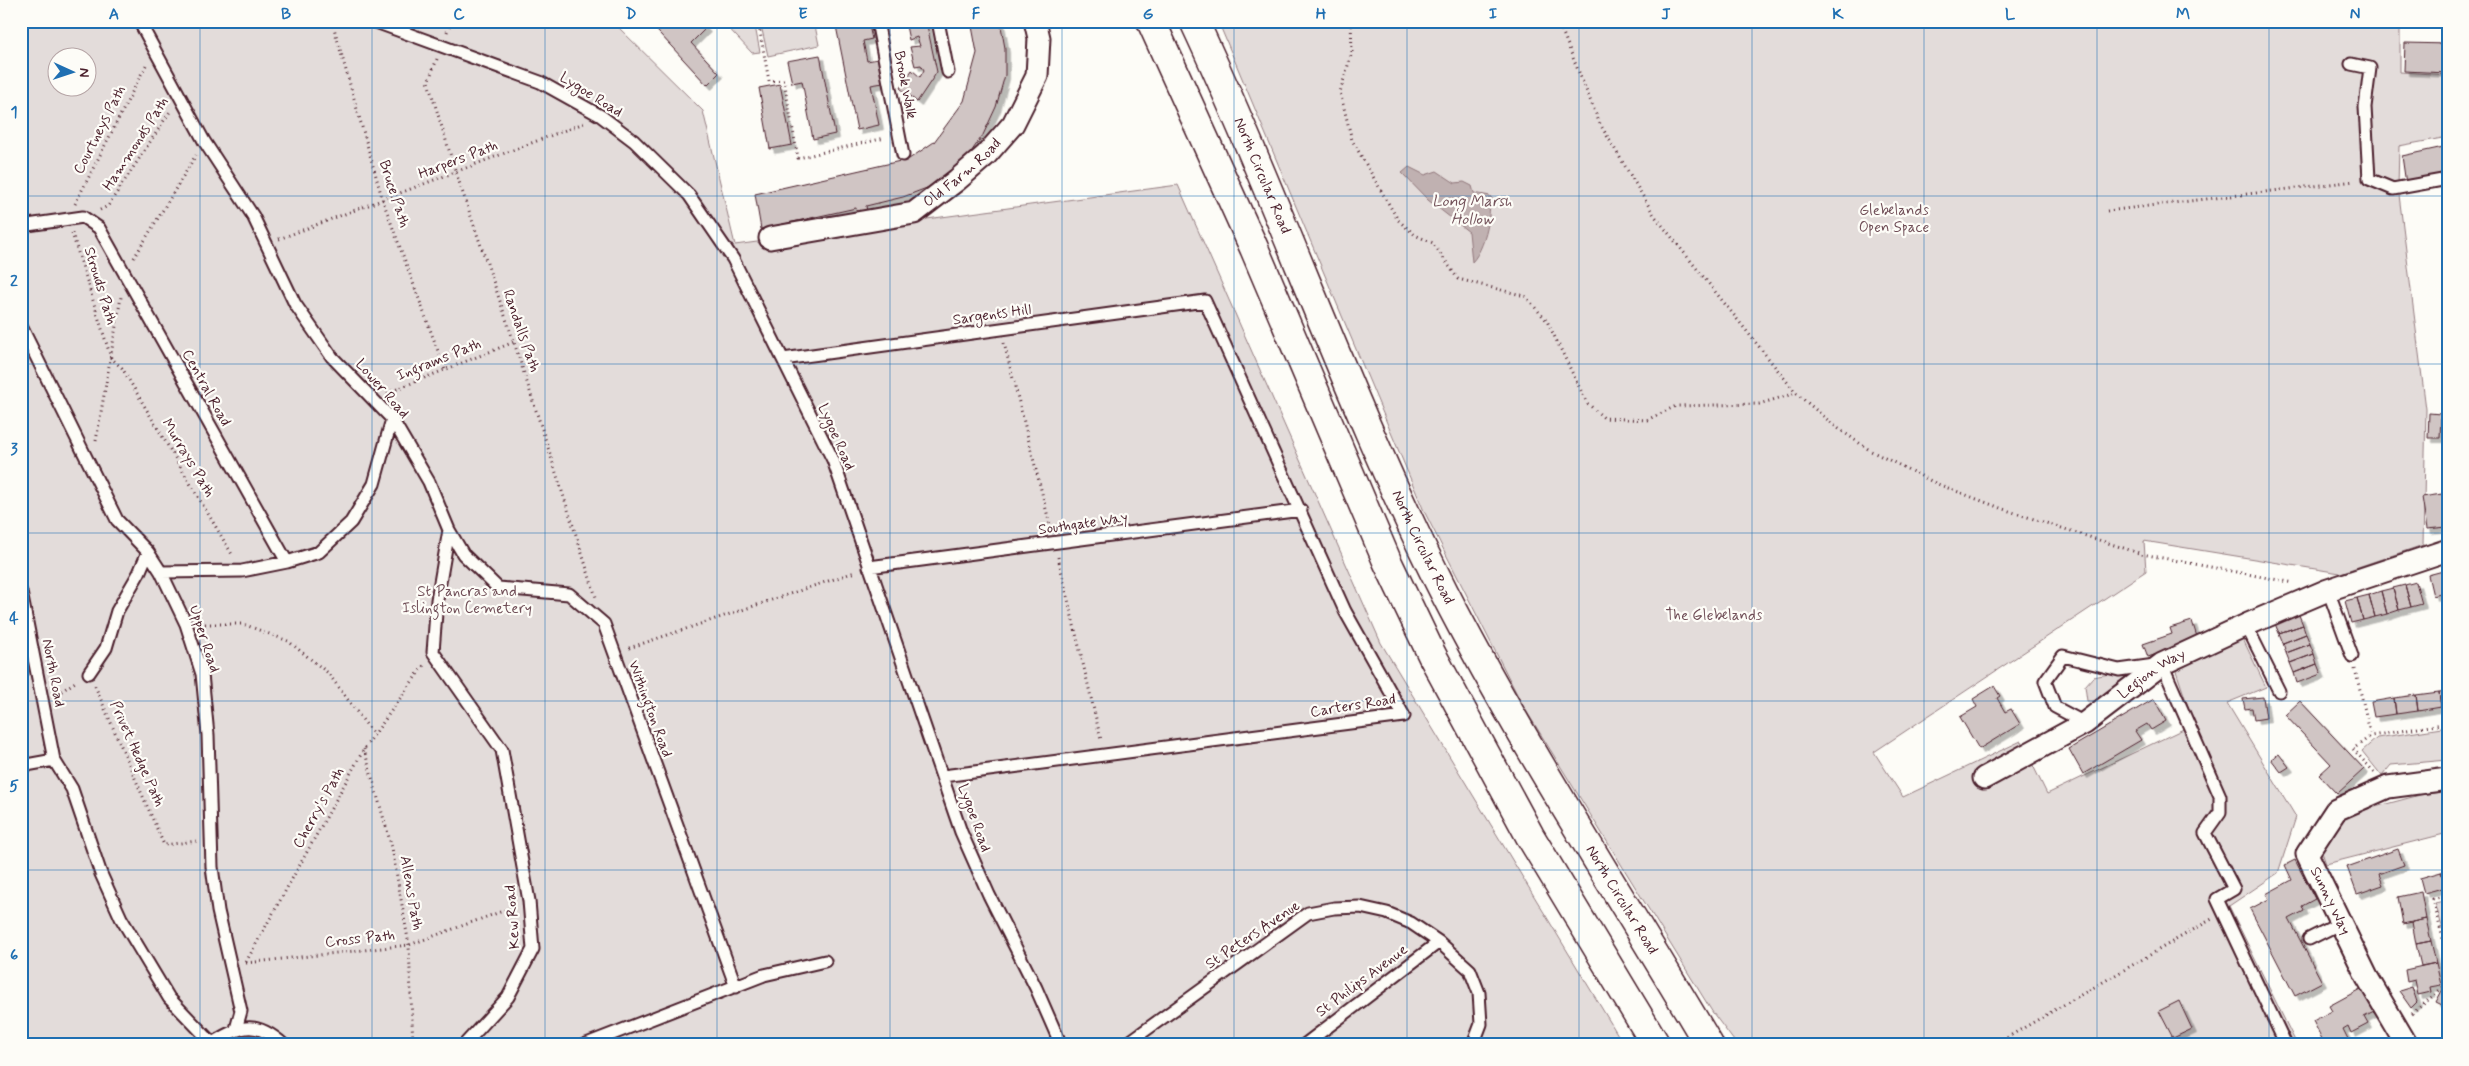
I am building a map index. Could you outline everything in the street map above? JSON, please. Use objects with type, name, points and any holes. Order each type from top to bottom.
[{"type":"highway","points":[[1151,21],[1254,248],[1384,552],[1432,655],[1530,836],[1656,1045]]},
{"type":"highway","name":"North Circular Road","points":[[1194,21],[1400,500],[1444,591],[1511,716],[1709,1045]]},
{"type":"street","name":"Old Farm Road","points":[[770,238],[913,206],[986,155],[1013,124],[1037,76],[1039,38],[1035,21]]},
{"type":"street","name":"Legion Way","points":[[1984,778],[2085,722],[2162,664],[2328,590],[2448,550]]},
{"type":"street","name":"Sunny Way","points":[[2399,1038],[2306,854],[2336,810],[2388,787],[2448,779]]},
{"type":"lane","name":"Lower Road","points":[[138,21],[204,141],[253,216],[301,311],[332,356],[392,419],[429,482],[449,530]]},
{"type":"lane","name":"Lygoe Road","points":[[373,21],[540,82],[601,116],[634,141],[689,195],[733,260],[832,460],[961,832],[988,895],[1036,988],[1061,1045]]},
{"type":"lane","name":"Brook Walk","points":[[877,21],[903,155]]},
{"type":"lane","points":[[938,21],[948,72]]},
{"type":"lane","points":[[2351,64],[2370,68],[2364,107],[2369,179],[2393,189],[2448,179]]},
{"type":"lane","points":[[21,226],[84,217]]},
{"type":"lane","name":"Central Road","points":[[84,217],[99,228],[287,562]]},
{"type":"lane","name":"Sargents Hill","points":[[783,360],[1205,301]]},
{"type":"lane","name":"Carters Road","points":[[943,776],[1404,716],[1345,612],[1301,510],[1205,301]]},
{"type":"lane","name":"Upper Road","points":[[21,326],[117,520],[148,552],[161,572],[186,624],[202,674],[208,735],[211,839],[218,911],[241,1011],[236,1028]]},
{"type":"lane","points":[[161,572],[242,571],[287,562],[319,552],[351,522],[374,484],[392,419]]},
{"type":"lane","name":"Southgate Way","points":[[869,567],[1301,510]]},
{"type":"lane","points":[[449,530],[463,554],[498,588],[569,594],[604,624]]},
{"type":"lane","points":[[433,652],[440,577],[449,530]]},
{"type":"lane","points":[[90,673],[106,648],[117,611],[139,573],[148,552]]},
{"type":"lane","points":[[2328,590],[2352,656]]},
{"type":"lane","name":"North Road","points":[[21,592],[54,760]]},
{"type":"lane","name":"Withington Road","points":[[604,624],[736,987]]},
{"type":"lane","points":[[2246,625],[2279,691]]},
{"type":"lane","name":"Kew Road","points":[[433,652],[502,750],[529,901],[533,949],[508,997],[464,1045]]},
{"type":"lane","points":[[2085,722],[2056,707],[2045,681],[2063,656],[2120,670],[2162,664],[2220,796],[2220,812],[2205,833],[2234,889],[2217,899],[2286,1045]]},
{"type":"lane","points":[[21,766],[54,760],[72,789],[101,874],[121,918],[169,998],[214,1044],[236,1028],[253,1027],[270,1032],[284,1045]]},
{"type":"lane","name":"St Peters Avenue","points":[[1125,1045],[1308,913],[1334,908],[1360,907],[1387,913],[1411,923],[1439,942],[1470,970],[1479,993],[1481,1024],[1473,1045]]},
{"type":"lane","points":[[2309,939],[2341,923]]},
{"type":"lane","name":"St Philips Avenue","points":[[1304,1045],[1439,942]]},
{"type":"lane","points":[[584,1045],[764,975],[825,961]]},
{"type":"path","name":"Bruce Path","points":[[332,21],[383,201],[446,370]]},
{"type":"path","points":[[758,21],[770,81],[784,80],[798,158],[899,135]]},
{"type":"path","points":[[1352,21],[1352,52],[1341,82],[1340,92],[1352,140],[1398,220],[1415,235],[1433,243],[1458,279],[1525,296],[1547,320],[1587,403],[1604,418],[1647,420],[1676,406],[1759,404],[1796,393]]},
{"type":"path","points":[[1558,21],[1600,124],[1654,215],[1796,393],[1836,427],[1871,451],[1935,483],[2003,509],[2142,554],[2328,590]]},
{"type":"path","name":"Randalls Path","points":[[442,45],[428,82],[456,174],[514,342],[604,624]]},
{"type":"path","name":"Courtneys Path","points":[[68,219],[153,50]]},
{"type":"path","name":"Hammonds Path","points":[[84,217],[108,206],[180,97]]},
{"type":"path","name":"Harpers Path","points":[[266,244],[456,174],[601,116]]},
{"type":"path","points":[[2108,211],[2369,179]]},
{"type":"path","name":"Strouds Path","points":[[68,219],[111,358]]},
{"type":"path","name":"Ingrams Path","points":[[372,398],[514,342]]},
{"type":"path","name":"Murrays Path","points":[[111,358],[122,368],[242,571]]},
{"type":"path","points":[[614,653],[869,567]]},
{"type":"path","points":[[186,624],[243,624],[288,642],[328,673],[374,735]]},
{"type":"path","name":"Cherry's Path","points":[[233,981],[245,963],[364,749],[433,652]]},
{"type":"path","points":[[2352,656],[2371,736]]},
{"type":"path","points":[[44,703],[90,673]]},
{"type":"path","name":"Privet Hedge Path","points":[[90,673],[164,844],[211,839]]},
{"type":"path","points":[[2388,787],[2353,750],[2371,736],[2448,723]]},
{"type":"path","name":"Allens Path","points":[[364,749],[392,848],[409,946],[413,1045]]},
{"type":"path","points":[[2448,895],[2433,899],[2448,959]]},
{"type":"path","name":"Cross Path","points":[[245,963],[409,946],[529,901]]},
{"type":"path","points":[[1994,1045],[2224,912]]},
{"type":"path","points":[[2399,1038],[2448,984]]},
{"type":"green space","name":"St Pancras and Islington Cemetery","points":[[21,21],[612,21],[703,111],[735,245],[1178,185],[1381,643],[1624,1045],[21,1045]]},
{"type":"green space","points":[[722,21],[754,21],[760,52],[752,53]]},
{"type":"green space","points":[[760,21],[814,21],[819,45],[768,56]]},
{"type":"green space","points":[[1218,21],[2400,21],[2400,72],[2448,75],[2448,137],[2399,146],[2398,187],[2426,409],[2423,545],[2340,573],[2144,541],[2146,571],[1874,752],[1903,797],[2021,741],[2047,794],[2194,724],[2175,668],[2241,635],[2266,687],[2227,703],[2296,817],[2278,873],[2229,906],[2297,1045],[1737,1045],[1713,1013],[1522,704],[1424,511]]},
{"type":"green space","points":[[2109,674],[2132,676],[2100,701],[2087,701],[2085,686],[2093,677]]},
{"type":"green space","points":[[2448,727],[2448,760],[2391,765],[2382,776],[2362,751],[2377,738]]},
{"type":"green space","points":[[2448,791],[2448,833],[2326,864],[2322,852],[2345,815],[2420,795]]},
{"type":"green space","points":[[2448,900],[2448,946],[2435,903]]},
{"type":"water","name":"Long Marsh Hollow","points":[[1409,167],[1425,175],[1437,171],[1455,183],[1464,182],[1472,186],[1474,193],[1490,196],[1493,200],[1490,206],[1484,239],[1478,254],[1472,262],[1469,232],[1428,200],[1402,173]]},
{"type":"building","points":[[648,21],[699,21],[706,28],[691,43],[719,73],[707,85]]},
{"type":"building","points":[[835,21],[868,21],[872,39],[863,41],[867,61],[878,59],[883,83],[871,85],[879,125],[857,130]]},
{"type":"building","points":[[905,21],[926,21],[937,72],[917,102],[900,88],[912,70],[920,77],[924,70],[921,65],[915,66],[910,47],[920,46],[917,37],[909,40]]},
{"type":"building","points":[[971,21],[1000,21],[1005,48],[1005,75],[996,107],[983,135],[964,162],[932,186],[903,197],[866,206],[868,217],[859,219],[856,208],[761,229],[755,194],[909,159],[934,142],[964,101],[977,53]]},
{"type":"building","points":[[2405,43],[2448,44],[2448,73],[2404,71]]},
{"type":"building","points":[[820,55],[835,134],[813,139],[802,81],[792,83],[787,61]]},
{"type":"building","points":[[780,84],[792,145],[770,149],[759,88]]},
{"type":"building","points":[[2448,146],[2448,175],[2406,184],[2402,156]]},
{"type":"building","points":[[2429,413],[2441,414],[2440,438],[2428,438]]},
{"type":"building","points":[[2442,494],[2447,527],[2427,529],[2422,497]]},
{"type":"building","points":[[2448,501],[2448,521],[2446,522],[2443,502]]},
{"type":"building","points":[[2443,571],[2444,576],[2448,575],[2448,592],[2433,596],[2428,575]]},
{"type":"building","points":[[2416,582],[2422,604],[2411,607],[2405,585]]},
{"type":"building","points":[[2405,585],[2411,607],[2399,610],[2393,588]]},
{"type":"building","points":[[2393,588],[2399,610],[2387,614],[2381,591]]},
{"type":"building","points":[[2381,591],[2387,614],[2375,617],[2369,595]]},
{"type":"building","points":[[2369,595],[2375,617],[2363,620],[2357,598]]},
{"type":"building","points":[[2357,598],[2363,620],[2351,623],[2345,601]]},
{"type":"building","points":[[2299,615],[2303,625],[2279,633],[2275,624]]},
{"type":"building","points":[[2192,621],[2198,640],[2148,657],[2143,644],[2172,634],[2170,628]]},
{"type":"building","points":[[2303,625],[2306,634],[2283,643],[2279,633]]},
{"type":"building","points":[[2306,634],[2310,644],[2286,653],[2283,643]]},
{"type":"building","points":[[2310,644],[2314,654],[2290,663],[2286,653]]},
{"type":"building","points":[[2314,654],[2317,664],[2294,673],[2290,663]]},
{"type":"building","points":[[2317,664],[2321,674],[2297,683],[2294,673]]},
{"type":"building","points":[[1994,686],[2000,696],[1997,698],[2005,712],[2011,709],[2020,724],[1979,749],[1960,717],[1977,707],[1973,699]]},
{"type":"building","points":[[2448,691],[2448,706],[2441,707],[2439,692]]},
{"type":"building","points":[[2439,692],[2441,707],[2418,711],[2416,695]]},
{"type":"building","points":[[2416,695],[2418,711],[2396,714],[2394,698]]},
{"type":"building","points":[[2263,697],[2266,718],[2254,720],[2252,708],[2245,709],[2243,699]]},
{"type":"building","points":[[2394,698],[2396,714],[2374,717],[2371,702]]},
{"type":"building","points":[[2154,699],[2166,721],[2151,730],[2147,724],[2135,731],[2141,740],[2083,774],[2069,749]]},
{"type":"building","points":[[2300,701],[2364,769],[2337,794],[2319,775],[2331,764],[2285,715]]},
{"type":"building","points":[[2279,754],[2289,767],[2281,772],[2271,759]]},
{"type":"building","points":[[2398,849],[2404,865],[2379,874],[2383,885],[2357,894],[2347,867]]},
{"type":"building","points":[[2295,860],[2315,899],[2302,906],[2304,911],[2289,919],[2322,982],[2295,996],[2250,909],[2269,899],[2266,894],[2292,880],[2285,865]]},
{"type":"building","points":[[2448,870],[2448,887],[2446,887],[2441,872]]},
{"type":"building","points":[[2441,872],[2446,887],[2424,893],[2420,878]]},
{"type":"building","points":[[2421,892],[2426,919],[2403,924],[2398,897]]},
{"type":"building","points":[[2426,919],[2431,941],[2416,944],[2412,922]]},
{"type":"building","points":[[2431,941],[2436,963],[2421,966],[2416,944]]},
{"type":"building","points":[[2436,963],[2441,985],[2430,987],[2431,992],[2418,995],[2415,980],[2407,982],[2405,970]]},
{"type":"building","points":[[2412,987],[2417,1002],[2411,1008],[2399,991]]},
{"type":"building","points":[[2444,987],[2448,989],[2448,1008],[2436,1002]]},
{"type":"building","points":[[2362,988],[2374,1012],[2364,1017],[2368,1024],[2351,1033],[2348,1026],[2343,1029],[2351,1045],[2325,1045],[2313,1021],[2332,1011],[2329,1006]]},
{"type":"building","points":[[2179,1001],[2192,1029],[2173,1038],[2159,1011]]},
{"type":"park label","name":"Glebelands Open Space","points":[[1894,220]]},
{"type":"park label","name":"The Glebelands","points":[[1714,616]]}]
